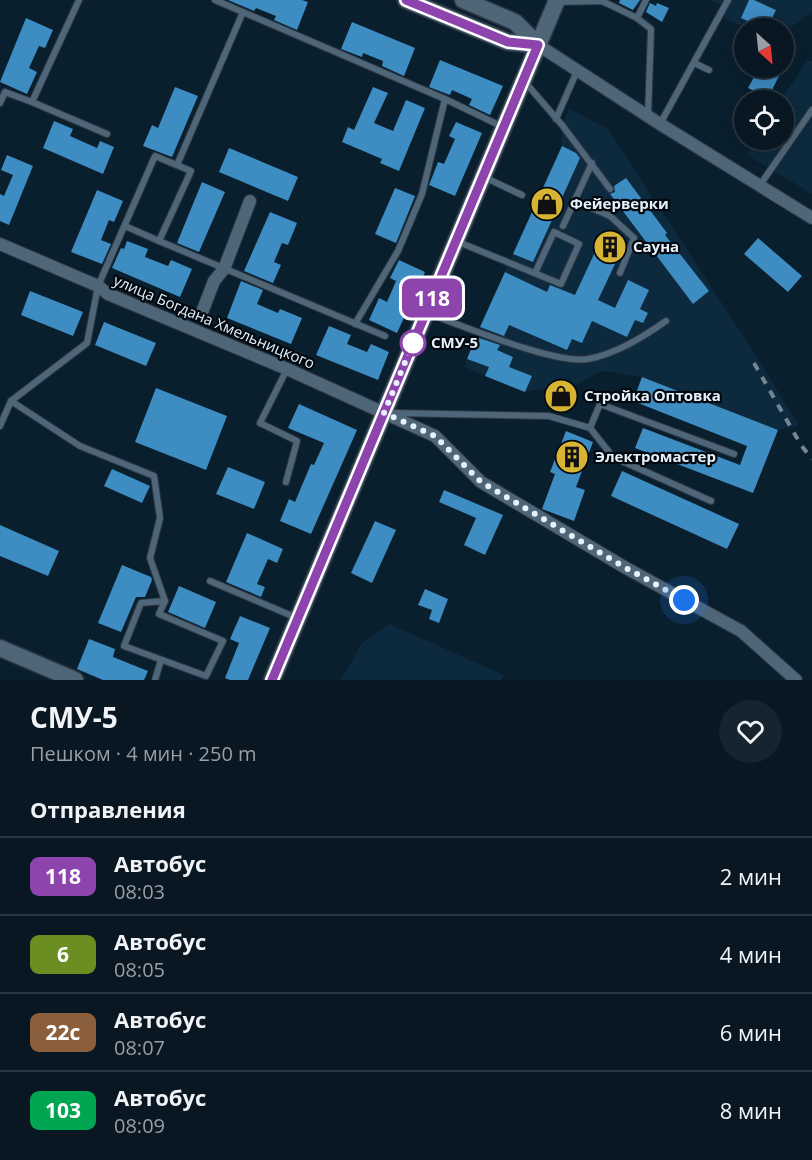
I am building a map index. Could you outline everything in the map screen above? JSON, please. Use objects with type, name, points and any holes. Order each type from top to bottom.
[{"type":"main road","points":[[406,0],[508,42],[538,45]]},
{"type":"main road","points":[[463,0],[515,22],[538,45]]},
{"type":"main road","points":[[272,680],[557,1]]},
{"type":"main road","points":[[0,648],[74,680]]},
{"type":"street","points":[[538,45],[812,218]]},
{"type":"street","points":[[201,315],[214,281],[224,268],[250,201]]},
{"type":"street","name":"улица Богдана Хмельницкого","points":[[0,244],[98,286],[108,294],[287,369],[435,436],[481,482],[626,568],[741,631],[796,680]]},
{"type":"lane","points":[[32,102],[79,0]]},
{"type":"lane","points":[[215,0],[445,99],[503,128]]},
{"type":"lane","points":[[637,18],[646,0]]},
{"type":"lane","points":[[660,124],[728,0]]},
{"type":"lane","points":[[557,1],[602,1],[637,18],[651,29],[648,116]]},
{"type":"lane","points":[[177,165],[243,12]]},
{"type":"lane","points":[[694,63],[709,70]]},
{"type":"lane","points":[[556,119],[577,71]]},
{"type":"lane","points":[[524,79],[592,163],[610,189]]},
{"type":"lane","points":[[0,103],[2,91],[107,134]]},
{"type":"lane","points":[[354,324],[398,251],[422,194],[445,99]]},
{"type":"lane","points":[[760,186],[812,110]]},
{"type":"lane","points":[[0,426],[11,401],[87,343],[98,286],[155,156],[191,171],[159,241]]},
{"type":"lane","points":[[563,226],[592,163]]},
{"type":"lane","points":[[483,176],[522,195]]},
{"type":"lane","points":[[574,201],[610,216],[634,238],[620,273]]},
{"type":"lane","points":[[125,225],[385,336]]},
{"type":"lane","points":[[456,241],[561,284],[579,244],[554,232],[535,273]]},
{"type":"lane","points":[[426,313],[550,356],[587,360],[635,342],[666,321]]},
{"type":"lane","points":[[286,482],[297,441],[260,423],[287,369]]},
{"type":"lane","points":[[11,401],[80,446],[154,476],[160,518],[150,558],[165,601],[159,614],[223,640],[206,676],[124,646],[141,603],[165,601]]},
{"type":"lane","points":[[590,428],[600,404],[734,454]]},
{"type":"lane","points":[[384,413],[549,416],[590,428],[613,457],[711,501]]},
{"type":"lane","points":[[210,581],[298,618]]},
{"type":"lane","points":[[155,680],[161,660]]},
{"type":"shaded area","points":[[709,0],[812,0],[812,12],[794,25],[794,18],[734,18],[734,22],[725,18],[720,4]]},
{"type":"shaded area","points":[[807,61],[812,61],[812,194],[746,154],[749,150],[794,150],[794,90],[788,90]]},
{"type":"shaded area","points":[[569,109],[608,129],[757,357],[799,426],[778,430],[642,377],[602,371],[580,383],[525,392],[464,367],[479,328],[562,146],[562,125]]},
{"type":"shaded area","points":[[389,624],[504,675],[502,680],[341,680],[362,643]]},
{"type":"building","points":[[228,0],[302,0],[308,2],[297,30],[274,20],[276,16],[256,8],[254,11]]},
{"type":"building","points":[[620,0],[640,0],[633,10],[619,3]]},
{"type":"building","points":[[749,0],[776,10],[772,18],[741,18]]},
{"type":"building","points":[[650,3],[669,8],[662,22],[646,12]]},
{"type":"building","points":[[26,18],[53,30],[45,48],[39,46],[29,68],[37,72],[27,94],[0,82]]},
{"type":"building","points":[[352,22],[415,48],[404,76],[382,66],[383,61],[363,53],[362,57],[341,49]]},
{"type":"building","points":[[440,60],[503,86],[490,115],[469,105],[472,99],[452,90],[450,95],[429,87]]},
{"type":"building","points":[[754,78],[778,78],[772,90],[748,88]]},
{"type":"building","points":[[175,87],[198,96],[172,157],[143,146],[152,125],[158,128]]},
{"type":"building","points":[[373,87],[388,93],[374,123],[393,131],[406,100],[425,108],[399,171],[380,163],[382,159],[342,142],[348,127],[354,130]]},
{"type":"building","points":[[54,121],[73,129],[70,136],[97,148],[100,141],[114,147],[103,174],[43,148]]},
{"type":"building","points":[[456,122],[482,133],[455,196],[429,185],[438,162],[444,164],[455,139],[449,136]]},
{"type":"building","name":"Фейерверки","points":[[562,146],[576,153],[580,158],[533,262],[513,254]]},
{"type":"building","points":[[229,148],[298,177],[288,201],[219,172]]},
{"type":"building","points":[[7,155],[33,166],[9,225],[0,221],[0,194],[4,196],[13,175],[1,170]]},
{"type":"building","points":[[626,178],[667,233],[665,235],[709,291],[693,304],[610,194],[615,192],[614,186]]},
{"type":"building","points":[[202,182],[225,192],[199,252],[177,243]]},
{"type":"building","points":[[395,188],[415,196],[396,243],[375,234]]},
{"type":"building","points":[[97,190],[123,201],[114,222],[109,220],[101,240],[111,244],[102,264],[71,252]]},
{"type":"building","points":[[270,212],[297,223],[288,245],[282,243],[274,262],[281,265],[273,283],[244,271]]},
{"type":"building","points":[[603,235],[624,245],[598,300],[615,308],[628,280],[649,290],[640,309],[648,313],[643,323],[635,320],[627,337],[592,321],[582,343],[572,339],[567,350],[509,325],[504,336],[480,327],[505,272],[547,292],[550,285],[575,295]]},
{"type":"building","points":[[758,238],[802,276],[788,292],[744,254]]},
{"type":"building","points":[[127,241],[148,249],[145,257],[168,266],[171,260],[192,269],[180,297],[112,268],[121,248],[124,249]]},
{"type":"building","points":[[399,260],[425,272],[397,333],[369,320],[379,298],[387,302],[396,281],[390,278]]},
{"type":"building","points":[[241,281],[263,290],[257,304],[278,313],[280,309],[302,318],[291,344],[227,318]]},
{"type":"building","points":[[30,291],[83,312],[73,336],[21,315]]},
{"type":"building","points":[[104,322],[156,343],[146,366],[95,345]]},
{"type":"building","points":[[329,326],[351,335],[347,344],[367,352],[371,344],[389,352],[378,380],[316,355]]},
{"type":"building","points":[[476,337],[500,345],[497,350],[513,357],[509,367],[532,376],[525,392],[485,376],[489,367],[467,359]]},
{"type":"building","points":[[642,377],[778,430],[753,493],[635,448],[643,428],[740,465],[747,446],[633,401]]},
{"type":"building","points":[[156,388],[227,416],[206,470],[135,442]]},
{"type":"building","points":[[299,404],[357,430],[311,534],[280,521],[289,499],[295,502],[311,464],[314,465],[324,443],[288,428]]},
{"type":"building","points":[[566,431],[593,442],[576,487],[585,490],[574,521],[542,509],[555,474],[550,472]]},
{"type":"building","points":[[228,467],[265,482],[254,509],[216,494]]},
{"type":"building","points":[[112,469],[150,486],[142,503],[104,486]]},
{"type":"building","points":[[622,471],[739,524],[727,549],[611,496]]},
{"type":"building","points":[[444,490],[503,515],[485,555],[464,545],[476,518],[439,502]]},
{"type":"building","points":[[375,521],[396,530],[372,583],[351,573]]},
{"type":"building","points":[[0,525],[59,551],[48,576],[0,556]]},
{"type":"building","points":[[247,533],[283,549],[277,563],[268,559],[257,584],[265,587],[261,597],[226,582]]},
{"type":"building","points":[[122,565],[151,577],[152,580],[145,597],[136,597],[121,632],[98,623]]},
{"type":"building","points":[[179,586],[216,602],[205,628],[168,612]]},
{"type":"building","points":[[425,589],[448,599],[439,623],[429,619],[432,610],[418,605]]},
{"type":"building","points":[[240,616],[270,628],[248,680],[230,680],[225,678],[239,643],[230,639]]},
{"type":"building","points":[[89,639],[115,649],[113,657],[148,671],[144,680],[103,680],[77,669]]},
{"type":"railway","points":[[754,363],[801,445],[812,459]]},
{"type":"bus line","name":"118","points":[[272,680],[538,45],[508,42],[406,0]]},
{"type":"place","name":"Фейерверки","points":[[547,204]]},
{"type":"place","name":"Сауна","points":[[610,247]]},
{"type":"place","name":"СМУ-5","points":[[413,343]]},
{"type":"place","name":"Стройка Оптовка","points":[[561,396]]},
{"type":"place","name":"Электромастер","points":[[572,457]]},
{"type":"route","points":[[413,343],[384,413],[435,436],[481,482],[684,600]]}]
